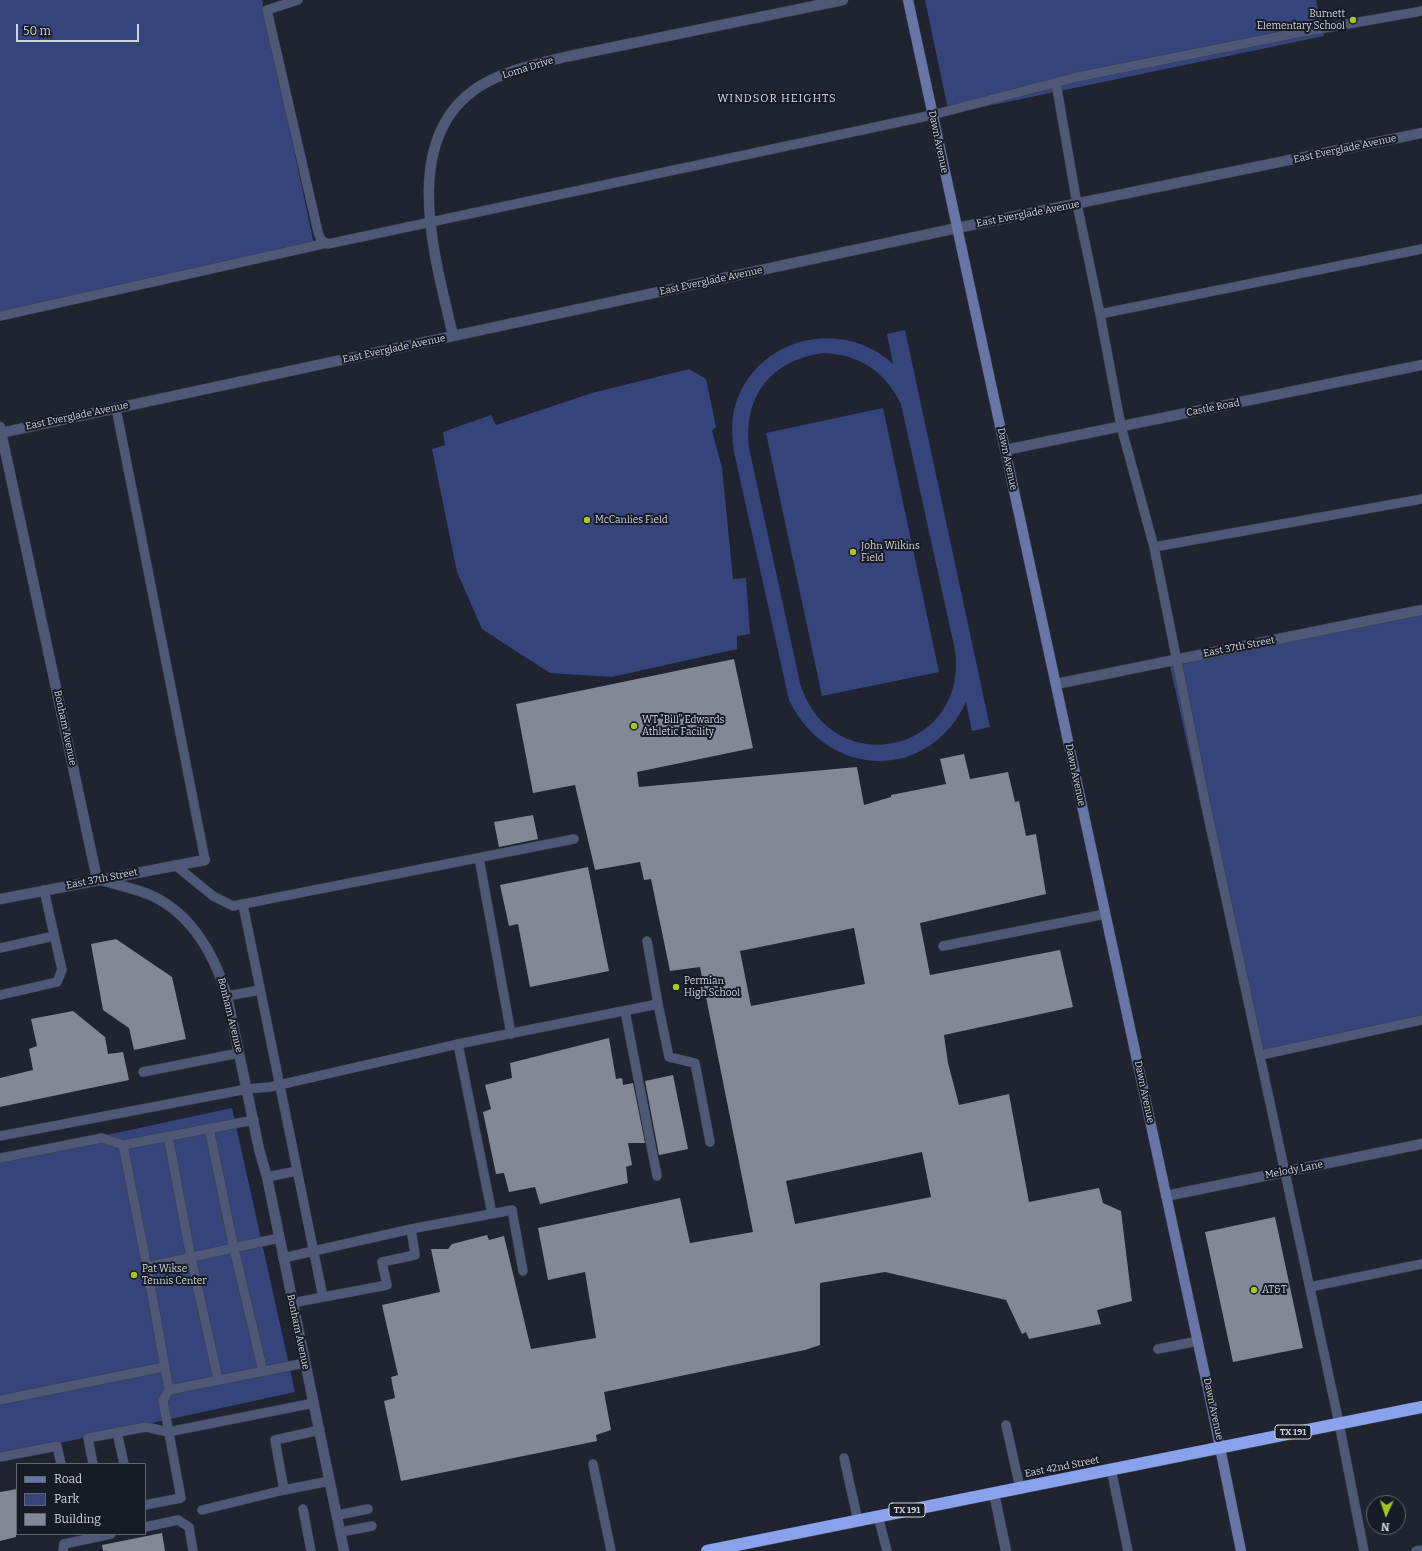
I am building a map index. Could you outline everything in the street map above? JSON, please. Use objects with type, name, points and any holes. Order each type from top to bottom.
[{"type":"highway","name":"East 42nd Street","points":[[707,1551],[1422,1407]]},
{"type":"street","name":"Loma Drive","points":[[453,336],[431,223],[428,194],[429,170],[440,132],[450,114],[464,98],[478,87],[498,77],[525,67],[565,57],[843,0]]},
{"type":"street","name":"Dawn Avenue","points":[[908,0],[1221,1447],[1241,1551]]},
{"type":"street","name":"East Everglade Avenue","points":[[0,431],[116,408],[957,228],[1422,133]]},
{"type":"street","name":"Castle Road","points":[[1005,450],[1422,365]]},
{"type":"street","name":"Bonham Avenue","points":[[0,431],[97,880],[149,895],[167,905],[184,919],[200,936],[211,952],[227,996],[267,1177],[292,1303],[338,1514],[344,1551]]},
{"type":"street","name":"East 37th Street","points":[[1056,684],[1422,610]]},
{"type":"street","name":"East 37th Street","points":[[0,899],[205,860]]},
{"type":"street","name":"Melody Lane","points":[[1166,1196],[1422,1144]]},
{"type":"street","points":[[994,1493],[1006,1551]]},
{"type":"lane","points":[[264,0],[318,232],[321,240],[327,243]]},
{"type":"lane","points":[[267,10],[298,0]]},
{"type":"lane","points":[[0,316],[327,243],[339,243],[932,115],[1056,83],[1297,33],[1422,11]]},
{"type":"lane","points":[[1056,83],[1077,204],[1121,426],[1154,547],[1176,660],[1339,1423],[1364,1551]]},
{"type":"lane","points":[[1100,314],[1422,249]]},
{"type":"lane","points":[[116,408],[205,860]]},
{"type":"lane","points":[[1154,547],[1422,499]]},
{"type":"lane","points":[[175,865],[213,896],[233,906],[574,839]]},
{"type":"lane","points":[[479,858],[511,1034]]},
{"type":"lane","points":[[0,995],[57,982],[62,970],[44,890]]},
{"type":"lane","points":[[243,905],[323,1297]]},
{"type":"lane","points":[[944,946],[1105,914]]},
{"type":"lane","points":[[0,948],[54,936]]},
{"type":"lane","points":[[647,942],[669,1057],[694,1063],[710,1142]]},
{"type":"lane","points":[[227,996],[260,990]]},
{"type":"lane","points":[[0,1136],[247,1089],[280,1085],[458,1044],[658,1004]]},
{"type":"lane","points":[[625,1011],[657,1176]]},
{"type":"lane","points":[[1261,1055],[1422,1020]]},
{"type":"lane","points":[[458,1044],[492,1214]]},
{"type":"lane","points":[[143,1072],[239,1053]]},
{"type":"lane","points":[[0,1158],[102,1138],[123,1145],[254,1120]]},
{"type":"lane","points":[[210,1128],[234,1249],[263,1371]]},
{"type":"lane","points":[[168,1136],[191,1258],[218,1379]]},
{"type":"lane","points":[[123,1145],[169,1390],[163,1401],[181,1498],[146,1505]]},
{"type":"lane","points":[[267,1177],[297,1171]]},
{"type":"lane","points":[[283,1258],[411,1229],[512,1210],[523,1271]]},
{"type":"lane","points":[[292,1303],[387,1284],[382,1262],[415,1255],[411,1229]]},
{"type":"lane","points":[[147,1267],[279,1238]]},
{"type":"lane","points":[[1310,1287],[1422,1264]]},
{"type":"lane","points":[[1158,1349],[1198,1341]]},
{"type":"lane","points":[[169,1390],[218,1379],[305,1363]]},
{"type":"lane","points":[[0,1400],[164,1367]]},
{"type":"lane","points":[[93,1463],[88,1438],[146,1427],[168,1432],[314,1403]]},
{"type":"lane","points":[[1006,1425],[1020,1488]]},
{"type":"lane","points":[[284,1490],[275,1440],[320,1430]]},
{"type":"lane","points":[[117,1432],[124,1463]]},
{"type":"lane","points":[[0,1457],[57,1446],[61,1463]]},
{"type":"lane","points":[[844,1458],[858,1521]]},
{"type":"lane","points":[[593,1464],[611,1551]]},
{"type":"lane","points":[[1111,1469],[1128,1551]]},
{"type":"lane","points":[[202,1510],[284,1490],[330,1481]]},
{"type":"lane","points":[[302,1509],[311,1551]]},
{"type":"lane","points":[[338,1514],[368,1509]]},
{"type":"lane","points":[[878,1516],[887,1551]]},
{"type":"lane","points":[[146,1527],[178,1520],[189,1527],[193,1551]]},
{"type":"lane","points":[[341,1532],[372,1526]]},
{"type":"lane","points":[[64,1547],[106,1535]]},
{"type":"lane","points":[[1416,1551],[1422,1550]]},
{"type":"green space","points":[[0,0],[262,0],[315,249],[0,316]]},
{"type":"green space","points":[[925,0],[1316,0],[1324,36],[949,114]]},
{"type":"green space","points":[[905,330],[990,727],[972,731],[966,702],[949,728],[928,747],[903,758],[878,761],[852,757],[827,745],[806,726],[789,700],[734,452],[732,429],[735,406],[745,383],[761,364],[780,350],[802,342],[825,338],[849,341],[872,349],[893,364],[887,334]],"holes":[[[823,353],[836,354],[870,366],[887,382],[895,392],[901,404],[955,650],[954,685],[941,713],[920,733],[894,743],[866,744],[839,735],[816,715],[800,683],[749,448],[748,429],[751,412],[756,397],[764,384],[775,372],[789,363],[805,357]]]},
{"type":"green space","name":"McCanlies Field","points":[[689,369],[706,379],[716,427],[712,431],[722,468],[733,579],[746,578],[750,634],[737,636],[737,649],[612,677],[550,673],[482,629],[457,572],[432,449],[445,445],[443,432],[491,415],[496,425],[592,393]]},
{"type":"green space","name":"John Wilkins Field","points":[[883,408],[939,672],[822,696],[766,433]]},
{"type":"green space","points":[[1422,610],[1422,1023],[1256,1057],[1169,661]]},
{"type":"green space","name":"Pat Wikse Tennis Center","points":[[232,1108],[295,1392],[0,1456],[0,1158]]},
{"type":"building","name":"Permian High School","points":[[734,659],[753,748],[637,772],[639,787],[857,767],[864,805],[891,797],[891,795],[946,784],[940,759],[964,754],[970,779],[1008,772],[1015,802],[1019,801],[1026,836],[1036,834],[1046,894],[920,923],[930,975],[1060,950],[1073,1007],[944,1035],[948,1063],[959,1105],[1009,1094],[1029,1202],[1099,1188],[1103,1203],[1121,1211],[1132,1301],[1097,1310],[1101,1324],[1029,1339],[1026,1332],[1022,1334],[1006,1300],[885,1272],[820,1283],[820,1345],[805,1350],[604,1392],[611,1430],[596,1435],[597,1441],[401,1481],[384,1401],[395,1398],[391,1377],[398,1375],[382,1305],[440,1292],[431,1249],[448,1249],[452,1244],[487,1235],[489,1240],[504,1236],[531,1349],[596,1338],[585,1272],[548,1280],[538,1228],[680,1198],[690,1243],[753,1232],[700,967],[670,971],[651,879],[644,880],[640,862],[595,870],[575,785],[533,793],[516,704]],"holes":[[[854,928],[865,984],[751,1006],[740,951]],[[922,1152],[931,1197],[795,1224],[786,1181]]]},
{"type":"building","points":[[533,815],[538,839],[499,847],[494,822]]},
{"type":"building","points":[[588,867],[609,971],[530,987],[518,924],[509,926],[500,885]]},
{"type":"building","points":[[116,939],[172,977],[186,1039],[134,1050],[129,1028],[103,1010],[91,944]]},
{"type":"building","points":[[73,1011],[105,1037],[108,1054],[123,1052],[129,1080],[0,1107],[0,1078],[33,1070],[29,1049],[37,1046],[31,1019]]},
{"type":"building","points":[[609,1038],[616,1079],[622,1078],[623,1085],[633,1083],[645,1143],[628,1143],[632,1165],[626,1167],[628,1183],[540,1204],[535,1187],[509,1192],[504,1173],[496,1174],[483,1112],[491,1109],[485,1085],[512,1078],[510,1063]]},
{"type":"building","points":[[673,1075],[688,1149],[659,1155],[645,1081]]},
{"type":"building","name":"AT&T","points":[[1275,1217],[1303,1348],[1233,1362],[1205,1232]]},
{"type":"building","points":[[16,1489],[16,1537],[0,1541],[0,1492]]},
{"type":"building","points":[[162,1533],[165,1551],[103,1551],[102,1545]]},
{"type":"place","name":"Burnett Elementary School","points":[[1353,20]]},
{"type":"place","name":"McCanlies Field","points":[[587,520]]},
{"type":"place","name":"John Wilkins Field","points":[[853,552]]},
{"type":"place","name":"WT \"Bill\" Edwards Athletic Facility","points":[[634,726]]},
{"type":"place","name":"Permian High School","points":[[676,987]]},
{"type":"place","name":"Pat Wikse Tennis Center","points":[[134,1275]]},
{"type":"place","name":"AT&T","points":[[1254,1290]]},
{"type":"district","name":"WINDSOR HEIGHTS","points":[[777,99]]}]
